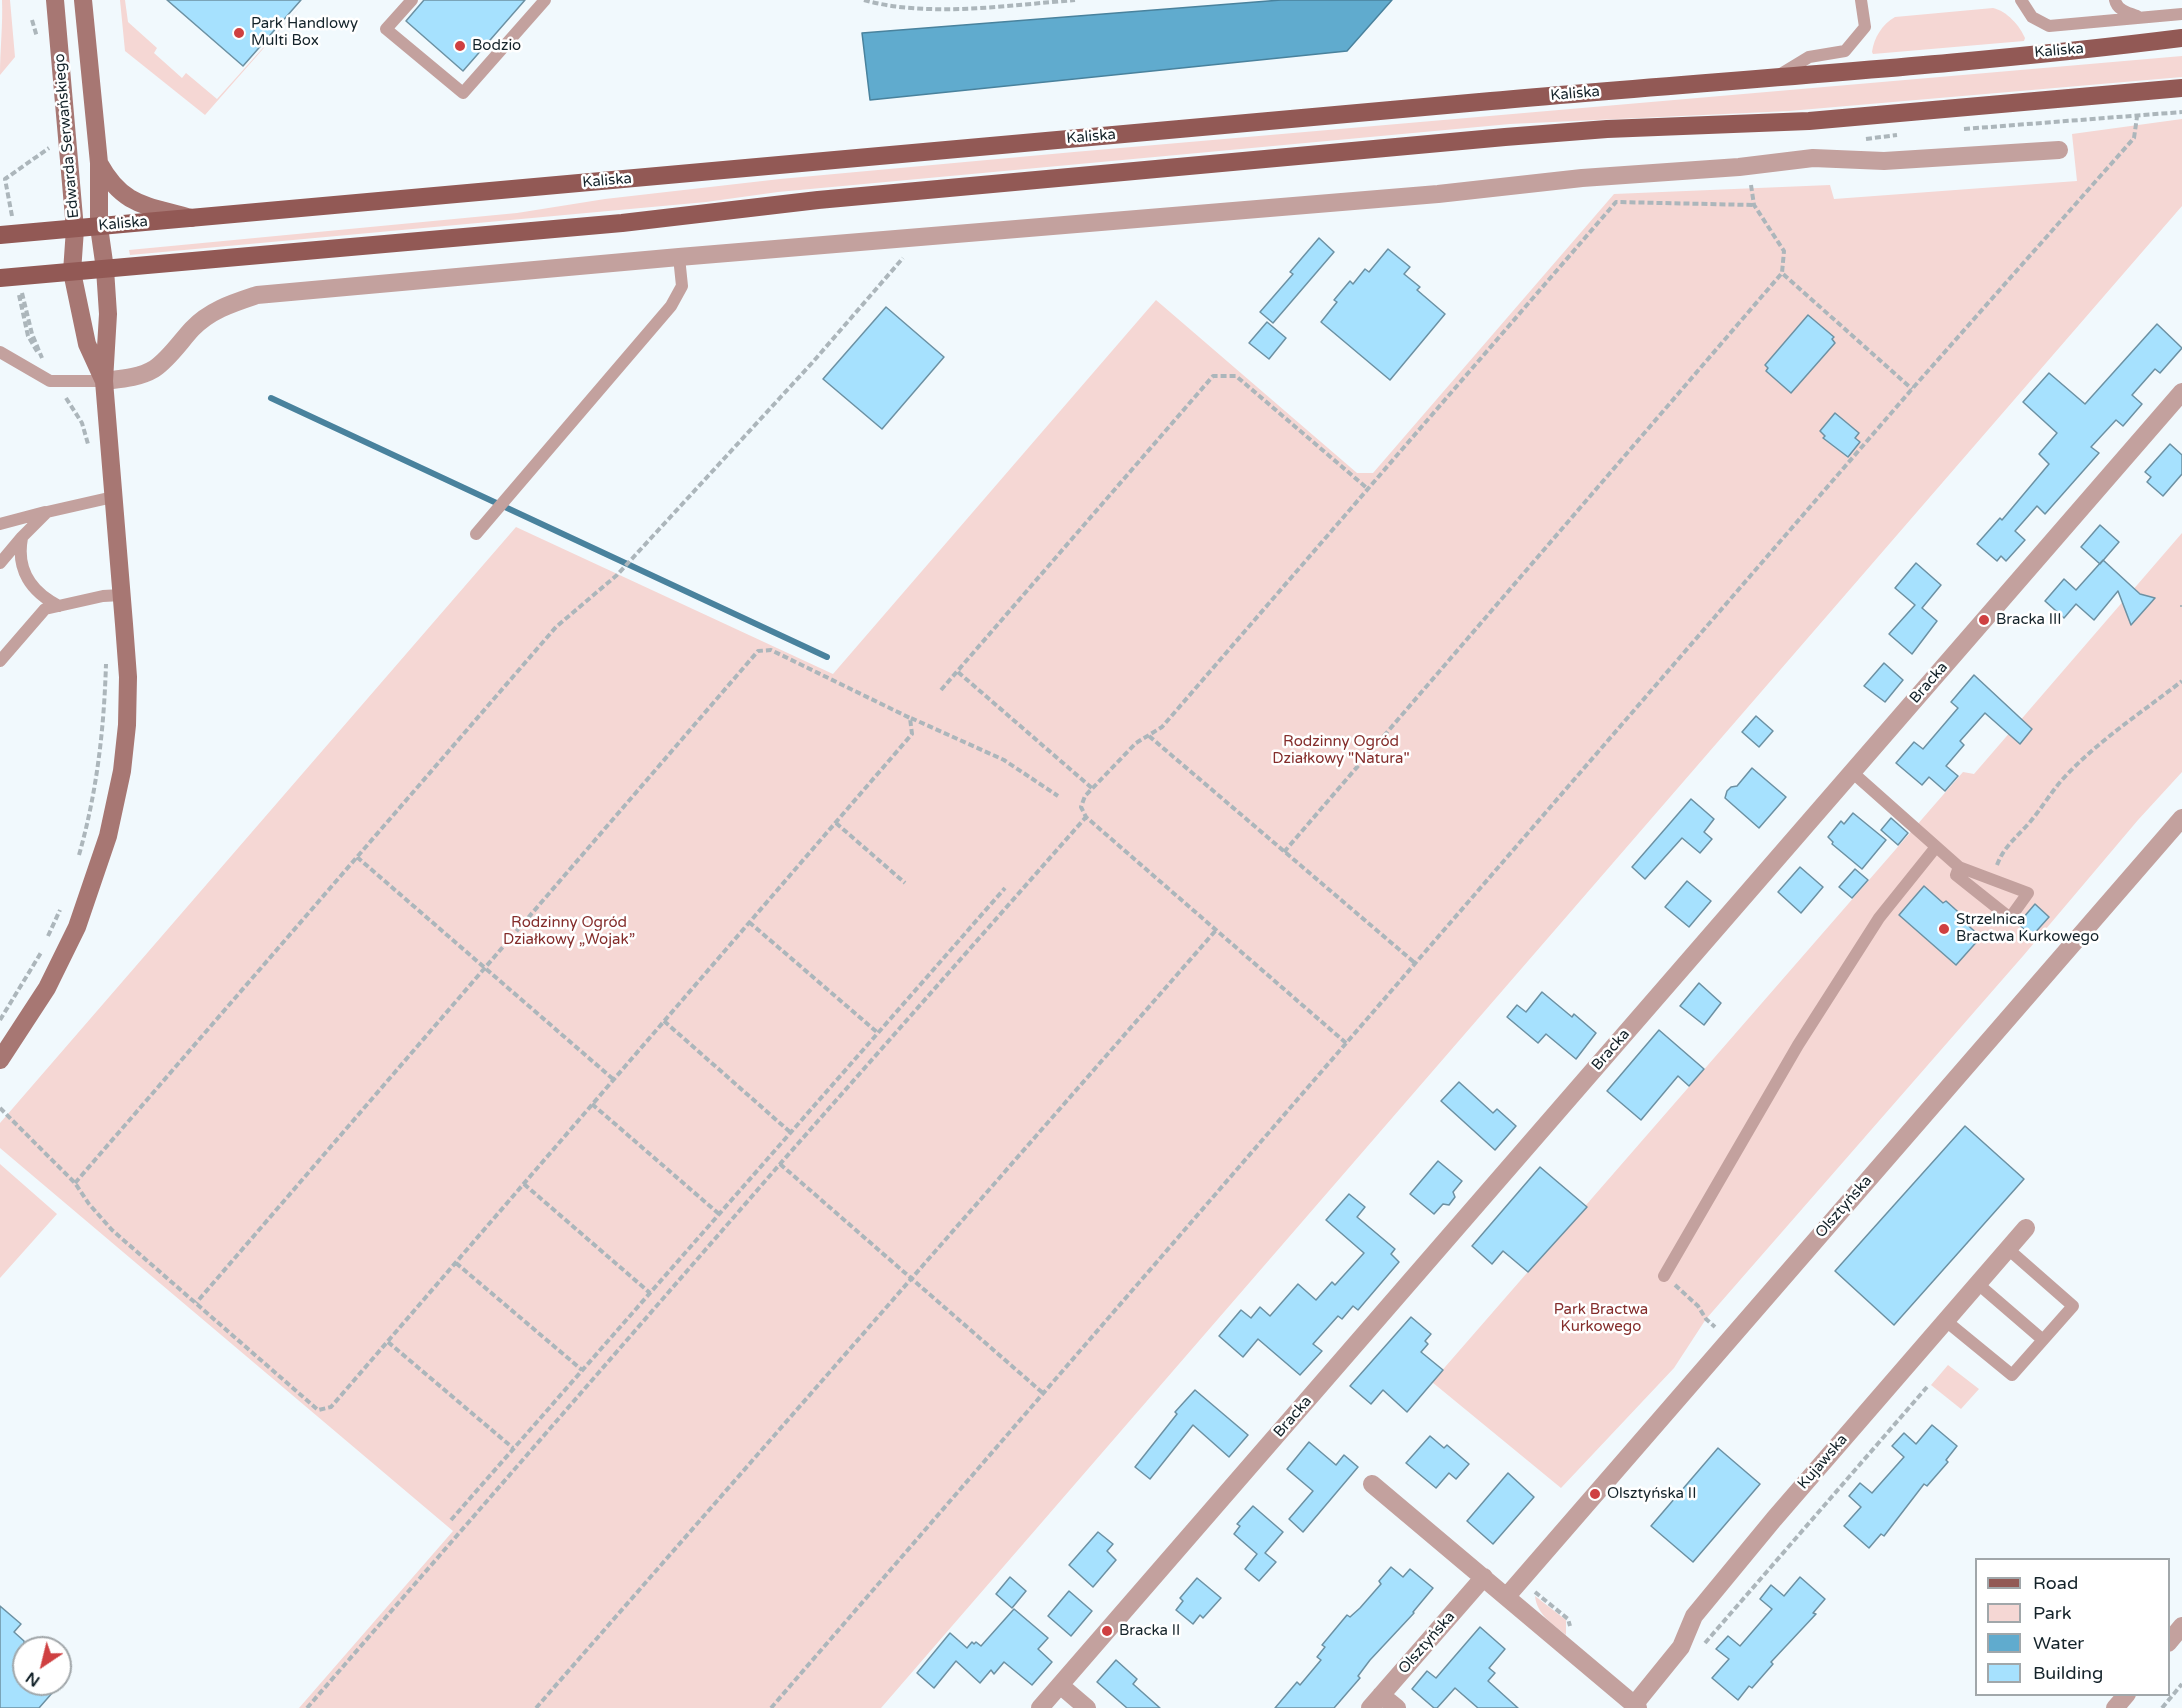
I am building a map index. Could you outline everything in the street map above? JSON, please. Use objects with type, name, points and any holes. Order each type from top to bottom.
[{"type":"main road","name":"Kaliska","points":[[0,235],[1776,77],[2182,38]]},
{"type":"main road","points":[[0,278],[598,225],[818,200],[1607,129],[1809,121],[2182,88]]},
{"type":"street","name":"Edwarda Serwańskiego","points":[[55,0],[75,229],[72,272],[87,344],[104,381]]},
{"type":"street","name":"Edwarda Serwańskiego","points":[[83,0],[99,163],[99,227],[108,314],[104,381]]},
{"type":"street","points":[[0,1059],[31,1014],[60,965],[90,891],[108,836],[122,771],[127,725],[128,677],[104,381],[137,375],[154,369],[194,327],[211,313],[229,304],[257,295],[679,257],[1438,194],[1582,178],[1746,166],[1813,158],[1884,161],[2059,150]]},
{"type":"street","points":[[99,163],[109,181],[129,199],[191,218]]},
{"type":"street","name":"Bracka","points":[[1040,1708],[2182,392]]},
{"type":"street","name":"Olsztyńska","points":[[1507,1596],[2182,819]]},
{"type":"street","name":"Kujawska","points":[[1372,1484],[1636,1706],[1681,1647],[1694,1616],[1774,1519],[2026,1228]]},
{"type":"street","name":"Olsztyńska","points":[[1375,1702],[1484,1577]]},
{"type":"street","points":[[2170,1642],[2182,1626]]},
{"type":"street","points":[[1060,1685],[1087,1708]]},
{"type":"street","points":[[2115,1708],[2126,1696]]},
{"type":"street","points":[[1375,1702],[1397,1708]]},
{"type":"lane","points":[[412,0],[386,29],[463,93],[545,0]]},
{"type":"lane","points":[[1776,77],[1809,57],[1845,51],[1865,27],[1861,0]]},
{"type":"lane","points":[[2021,0],[2032,17],[2049,26],[2182,14]]},
{"type":"lane","points":[[2095,23],[2111,10],[2115,2],[2123,11],[2142,18]]},
{"type":"lane","points":[[476,534],[671,306],[682,286],[679,257]]},
{"type":"lane","points":[[0,352],[50,381],[104,381]]},
{"type":"lane","points":[[0,524],[112,497]]},
{"type":"lane","points":[[0,563],[47,512]]},
{"type":"lane","points":[[22,537],[19,552],[22,568],[42,596],[59,606]]},
{"type":"lane","points":[[0,661],[45,609],[103,596],[122,595]]},
{"type":"lane","points":[[1852,772],[1959,867],[2028,893],[2010,918],[1956,874],[1959,867]]},
{"type":"lane","points":[[1664,1276],[1815,1018],[1879,918],[1936,847]]},
{"type":"lane","points":[[1946,1321],[2012,1375],[2043,1341],[2073,1306],[2008,1249]]},
{"type":"lane","points":[[1978,1284],[2043,1341]]},
{"type":"path","points":[[864,0],[919,8],[975,7],[1075,0]]},
{"type":"path","points":[[32,20],[38,40]]},
{"type":"path","points":[[1958,129],[2182,112]]},
{"type":"path","points":[[771,1708],[1912,389],[2134,138],[2137,117]]},
{"type":"path","points":[[1857,141],[1900,134]]},
{"type":"path","points":[[13,222],[2,180],[48,149],[49,141]]},
{"type":"path","points":[[1284,852],[1782,273],[1784,251],[1754,205],[1746,166]]},
{"type":"path","points":[[1346,1043],[1086,817],[1081,807],[1085,796],[1136,743],[1162,727],[1616,201],[1754,205]]},
{"type":"path","points":[[75,1183],[556,627],[617,575],[812,363],[922,238]]},
{"type":"path","points":[[1782,273],[1912,389]]},
{"type":"path","points":[[18,288],[28,336],[50,381]]},
{"type":"path","points":[[941,690],[1213,376],[1236,375],[1368,489]]},
{"type":"path","points":[[196,1303],[758,651],[771,650],[910,718],[1004,760],[1058,796]]},
{"type":"path","points":[[958,672],[1092,789]]},
{"type":"path","points":[[1991,879],[2001,854],[2012,839],[2088,754],[2182,681]]},
{"type":"path","points":[[0,1108],[75,1183],[89,1204],[112,1230],[318,1410],[331,1407],[912,734],[910,718]]},
{"type":"path","points":[[1149,735],[1415,963]]},
{"type":"path","points":[[307,1708],[780,1164],[1086,817]]},
{"type":"path","points":[[836,823],[905,883]]},
{"type":"path","points":[[357,856],[613,1079]]},
{"type":"path","points":[[450,1520],[1005,888]]},
{"type":"path","points":[[749,922],[878,1034]]},
{"type":"path","points":[[537,1708],[911,1276],[1217,929]]},
{"type":"path","points":[[664,1021],[790,1132]]},
{"type":"path","points":[[592,1104],[719,1214]]},
{"type":"path","points":[[780,1164],[1044,1394]]},
{"type":"path","points":[[524,1184],[650,1293]]},
{"type":"path","points":[[456,1263],[582,1370]]},
{"type":"path","points":[[1664,1276],[1698,1306],[1706,1319],[1729,1339]]},
{"type":"path","points":[[388,1342],[513,1448]]},
{"type":"path","points":[[1702,1646],[1927,1388]]},
{"type":"path","points":[[2162,1708],[2182,1684]]},
{"type":"green space","points":[[2,0],[10,0],[15,57],[0,75],[2,19]]},
{"type":"green space","points":[[120,0],[125,0],[128,22],[157,48],[154,53],[182,78],[186,73],[217,99],[306,0],[205,115],[125,51]]},
{"type":"green space","points":[[1993,8],[2003,12],[2016,24],[2023,33],[2024,41],[1873,54],[1872,52],[1879,32],[1895,17]]},
{"type":"green space","points":[[2182,56],[2182,77],[1789,111],[1510,124],[130,255],[129,250],[517,213],[605,199],[780,179]]},
{"type":"green space","name":"Rodzinny Ogród Działkowy \"Natura\"","points":[[2182,119],[2182,206],[881,1708],[299,1708],[453,1531],[0,1148],[0,1123],[516,527],[833,674],[1156,300],[1357,473],[1373,473],[1614,194],[1830,185],[1834,199],[2077,181],[2072,134]]},
{"type":"green space","name":"Park Bractwa Kurkowego","points":[[2182,533],[2182,772],[1706,1319],[1674,1368],[1561,1488],[1432,1382],[1963,772],[1974,774]]},
{"type":"green space","points":[[0,1164],[57,1214],[0,1278]]},
{"type":"green space","points":[[1948,1365],[1979,1389],[1961,1409],[1931,1385]]},
{"type":"green space","points":[[1535,1596],[1566,1620],[1566,1635],[1542,1614]]},
{"type":"water","points":[[1281,0],[1392,0],[1347,51],[870,100],[862,33]]},
{"type":"building","name":"Park Handlowy Multi Box","points":[[167,0],[301,0],[243,66]]},
{"type":"building","name":"Bodzio","points":[[424,0],[525,0],[463,71],[406,21]]},
{"type":"building","points":[[1319,238],[1334,252],[1273,323],[1260,312],[1293,274],[1290,272]]},
{"type":"building","points":[[1388,249],[1410,267],[1404,274],[1420,287],[1417,290],[1445,314],[1390,380],[1321,322],[1337,302],[1334,300],[1350,281],[1353,284],[1365,269],[1369,272]]},
{"type":"building","points":[[886,307],[944,357],[882,429],[823,379]]},
{"type":"building","points":[[1808,315],[1834,337],[1832,339],[1835,343],[1791,393],[1766,371],[1768,368],[1765,365]]},
{"type":"building","points":[[1267,322],[1286,338],[1269,359],[1249,343]]},
{"type":"building","points":[[2157,324],[2182,348],[2160,373],[2155,369],[2132,395],[2142,404],[2123,426],[2116,420],[2091,447],[2099,453],[2045,514],[2037,506],[2015,531],[2025,540],[2006,561],[2001,556],[1997,561],[1977,544],[2000,518],[2002,520],[2049,464],[2039,454],[2057,433],[2023,402],[2049,373],[2085,404]]},
{"type":"building","points":[[1835,413],[1859,433],[1855,438],[1860,442],[1848,457],[1823,438],[1825,436],[1820,431]]},
{"type":"building","points":[[2170,444],[2182,455],[2182,474],[2163,496],[2147,482],[2151,477],[2145,472]]},
{"type":"building","points":[[2100,525],[2119,542],[2100,564],[2081,547]]},
{"type":"building","points":[[2103,560],[2140,594],[2155,598],[2131,625],[2118,591],[2094,620],[2076,604],[2064,618],[2045,601],[2064,579],[2076,590]]},
{"type":"building","points":[[1916,563],[1941,585],[1922,608],[1937,621],[1912,654],[1889,634],[1915,605],[1895,588]]},
{"type":"building","points":[[1884,663],[1903,680],[1885,702],[1864,686]]},
{"type":"building","points":[[1974,675],[2032,729],[2020,744],[1985,713],[1960,741],[1964,745],[1946,766],[1958,776],[1945,791],[1929,777],[1922,785],[1896,763],[1914,742],[1923,749],[1958,708],[1951,702]]},
{"type":"building","points":[[1756,716],[1773,731],[1759,747],[1742,732]]},
{"type":"building","points":[[1752,768],[1786,797],[1759,828],[1725,798],[1727,791],[1737,786]]},
{"type":"building","points":[[1691,799],[1714,819],[1704,832],[1712,839],[1700,853],[1682,838],[1645,879],[1632,867]]},
{"type":"building","points":[[1853,813],[1886,840],[1862,869],[1832,844],[1833,842],[1828,837],[1841,821],[1844,824]]},
{"type":"building","points":[[1891,818],[1908,833],[1898,845],[1881,830]]},
{"type":"building","points":[[1800,867],[1823,887],[1801,913],[1778,892]]},
{"type":"building","points":[[1855,869],[1868,880],[1852,898],[1839,887]]},
{"type":"building","points":[[1687,881],[1711,901],[1689,927],[1665,907]]},
{"type":"building","name":"Strzelnica Bractwa Kurkowego","points":[[1924,886],[1965,918],[1962,920],[1981,937],[1956,965],[1899,915]]},
{"type":"building","points":[[2035,904],[2049,917],[2032,936],[2018,924]]},
{"type":"building","points":[[1699,983],[1721,1003],[1704,1025],[1680,1006]]},
{"type":"building","points":[[1542,992],[1572,1017],[1574,1014],[1596,1033],[1576,1059],[1546,1034],[1538,1043],[1507,1017],[1517,1005],[1526,1012]]},
{"type":"building","points":[[1659,1030],[1704,1069],[1689,1086],[1678,1076],[1641,1120],[1607,1091]]},
{"type":"building","points":[[1459,1082],[1493,1113],[1497,1109],[1516,1126],[1495,1150],[1441,1101]]},
{"type":"building","points":[[1965,1126],[2024,1179],[1894,1325],[1835,1271]]},
{"type":"building","points":[[1438,1161],[1462,1181],[1453,1192],[1455,1197],[1449,1205],[1443,1204],[1434,1214],[1410,1194]]},
{"type":"building","points":[[1540,1167],[1587,1207],[1528,1272],[1503,1251],[1492,1264],[1472,1246]]},
{"type":"building","points":[[1349,1194],[1365,1207],[1357,1217],[1395,1249],[1391,1254],[1399,1262],[1358,1310],[1353,1306],[1342,1319],[1338,1316],[1313,1344],[1322,1351],[1300,1375],[1258,1339],[1243,1357],[1219,1336],[1241,1310],[1251,1318],[1260,1307],[1270,1316],[1298,1284],[1316,1300],[1332,1282],[1335,1285],[1364,1253],[1326,1220]]},
{"type":"building","points":[[1411,1317],[1431,1334],[1425,1341],[1428,1344],[1421,1352],[1443,1370],[1407,1412],[1383,1390],[1371,1404],[1350,1386]]},
{"type":"building","points":[[1195,1390],[1248,1435],[1229,1457],[1193,1425],[1150,1479],[1135,1467],[1177,1414],[1175,1412]]},
{"type":"building","points":[[1932,1425],[1957,1446],[1946,1460],[1948,1462],[1927,1486],[1924,1484],[1884,1536],[1881,1534],[1869,1548],[1844,1526],[1861,1507],[1849,1496],[1860,1483],[1872,1493],[1904,1457],[1892,1446],[1904,1433],[1916,1444]]},
{"type":"building","points":[[1430,1436],[1444,1448],[1447,1445],[1469,1464],[1456,1479],[1449,1473],[1436,1488],[1406,1463]]},
{"type":"building","points":[[1309,1442],[1336,1465],[1344,1455],[1358,1467],[1303,1532],[1289,1519],[1313,1491],[1287,1469]]},
{"type":"building","points":[[1718,1448],[1760,1484],[1693,1562],[1651,1526]]},
{"type":"building","points":[[1508,1473],[1534,1497],[1493,1544],[1467,1521]]},
{"type":"building","points":[[1253,1506],[1283,1532],[1265,1553],[1276,1562],[1259,1581],[1245,1569],[1257,1554],[1234,1534],[1240,1526],[1237,1524]]},
{"type":"building","points":[[1098,1532],[1113,1544],[1107,1551],[1116,1560],[1093,1587],[1069,1565]]},
{"type":"building","points":[[1391,1567],[1403,1577],[1410,1569],[1433,1588],[1414,1613],[1370,1660],[1358,1676],[1360,1678],[1334,1708],[1275,1708],[1297,1682],[1300,1685],[1321,1660],[1317,1657],[1325,1647],[1322,1645],[1347,1615],[1350,1617],[1360,1608],[1381,1584],[1379,1581]]},
{"type":"building","points":[[1010,1577],[1026,1591],[1012,1608],[996,1594]]},
{"type":"building","points":[[1800,1577],[1825,1599],[1813,1613],[1816,1614],[1771,1662],[1773,1664],[1752,1688],[1749,1686],[1738,1700],[1712,1678],[1729,1659],[1716,1649],[1728,1636],[1740,1646],[1772,1609],[1760,1599],[1771,1585],[1784,1596]]},
{"type":"building","points":[[1197,1578],[1221,1598],[1203,1618],[1200,1615],[1193,1624],[1176,1610],[1183,1601],[1180,1598]]},
{"type":"building","points":[[1069,1591],[1092,1611],[1071,1636],[1048,1616]]},
{"type":"building","points":[[0,1606],[21,1624],[14,1632],[18,1636],[12,1636],[12,1696],[50,1696],[39,1708],[0,1708]]},
{"type":"building","points":[[1014,1609],[1048,1638],[1038,1649],[1052,1662],[1032,1685],[1004,1662],[994,1674],[991,1670],[980,1683],[956,1661],[934,1688],[917,1673],[950,1633],[967,1648],[972,1642],[981,1646]]},
{"type":"building","points":[[1480,1627],[1505,1649],[1489,1668],[1495,1673],[1488,1681],[1518,1708],[1478,1708],[1455,1688],[1437,1708],[1434,1708],[1412,1689],[1427,1671],[1436,1678]]},
{"type":"building","points":[[1116,1660],[1137,1679],[1133,1684],[1160,1708],[1127,1708],[1097,1682]]},
{"type":"waterway","points":[[271,398],[827,657]]},
{"type":"place","name":"Park Handlowy Multi Box","points":[[239,33]]},
{"type":"place","name":"Bodzio","points":[[460,46]]},
{"type":"place","name":"Bracka III","points":[[1984,620]]},
{"type":"place","name":"Strzelnica Bractwa Kurkowego","points":[[1944,929]]},
{"type":"place","name":"Olsztyńska II","points":[[1595,1494]]},
{"type":"place","name":"Bracka II","points":[[1107,1631]]},
{"type":"park label","name":"Rodzinny Ogród Działkowy „Wojak”","points":[[569,932]]}]
